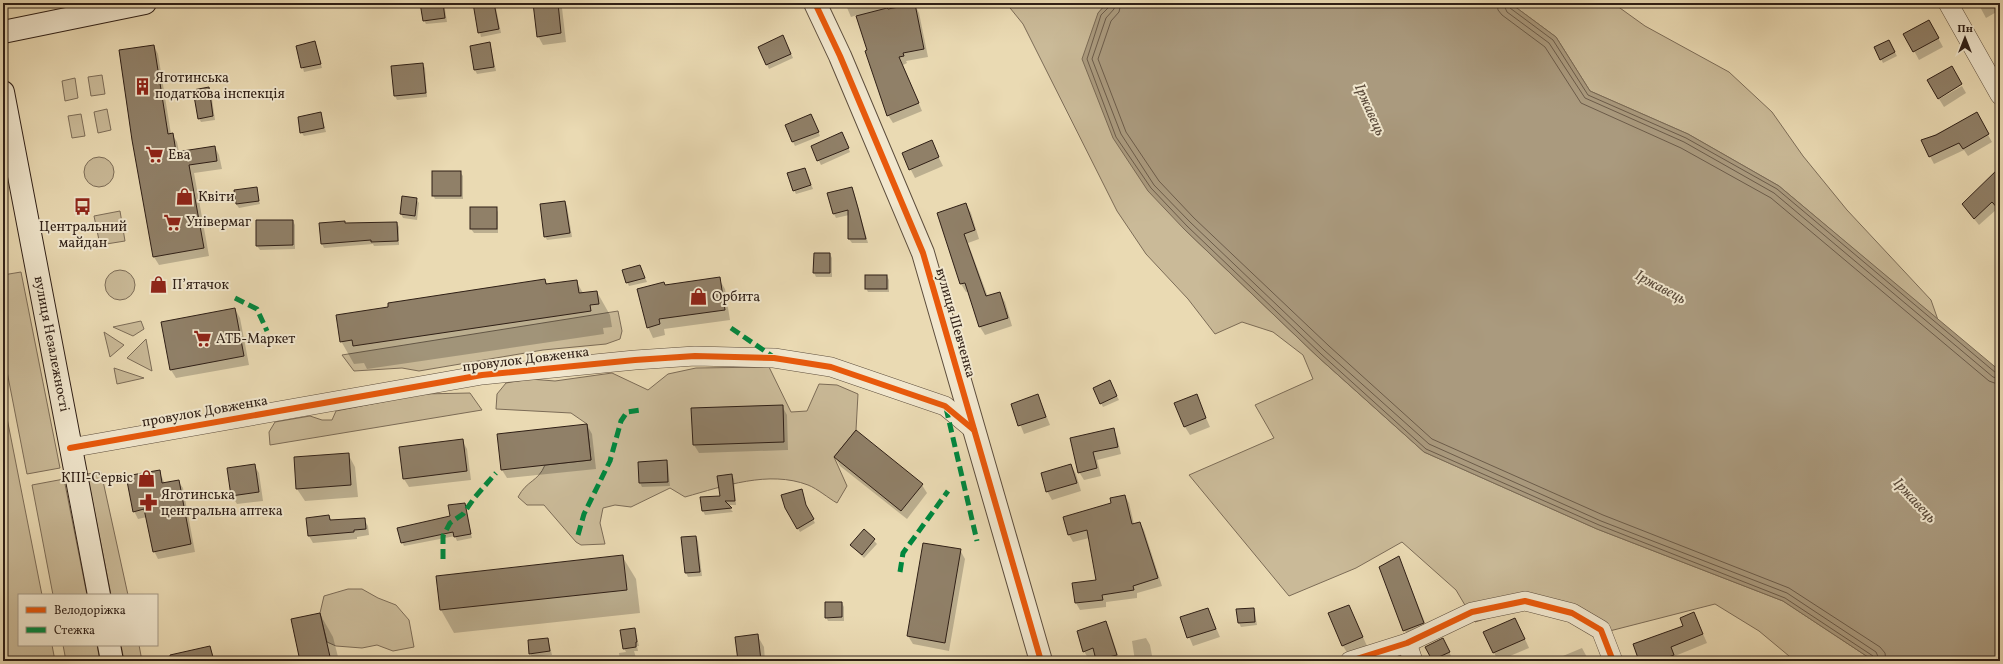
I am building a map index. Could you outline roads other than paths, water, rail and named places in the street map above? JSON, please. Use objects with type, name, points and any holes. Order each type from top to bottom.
[{"type":"street","points":[[3,32],[145,3]]},
{"type":"street","name":"вулиця Шевченка","points":[[815,3],[840,56],[923,253],[1041,661]]},
{"type":"street","points":[[1948,3],[2000,95]]},
{"type":"street","name":"вулиця Незалежності","points":[[3,92],[99,594]]},
{"type":"street","name":"провулок Довженка","points":[[70,448],[482,376],[635,360],[695,356],[774,358],[831,367],[945,406],[974,430]]},
{"type":"street","points":[[1350,661],[1410,652],[1472,612],[1525,601],[1572,613],[1600,630],[1614,661]]},
{"type":"street","points":[[109,646],[112,661]]},
{"type":"water","name":"Іржавець","points":[[1107,3],[1510,3],[1556,37],[1590,91],[1688,134],[1779,186],[2000,371],[2000,661],[1874,661],[1783,601],[1597,529],[1424,452],[1318,357],[1184,229],[1148,191],[1113,138],[1082,59],[1098,13]]},
{"type":"place","name":"Яготинська податкова інспекція","points":[[142,86]]},
{"type":"place","name":"Ева","points":[[155,155]]},
{"type":"place","name":"Квіти","points":[[185,197]]},
{"type":"place","name":"Центральний майдан","points":[[83,207]]},
{"type":"place","name":"Універмаг","points":[[173,222]]},
{"type":"place","name":"П’ятачок","points":[[159,285]]},
{"type":"place","name":"Орбита","points":[[699,297]]},
{"type":"place","name":"АТБ-Маркет","points":[[203,339]]},
{"type":"place","name":"КПІ-Сервіс","points":[[146,478]]},
{"type":"place","name":"Яготинська центральна аптека","points":[[148,503]]}]
